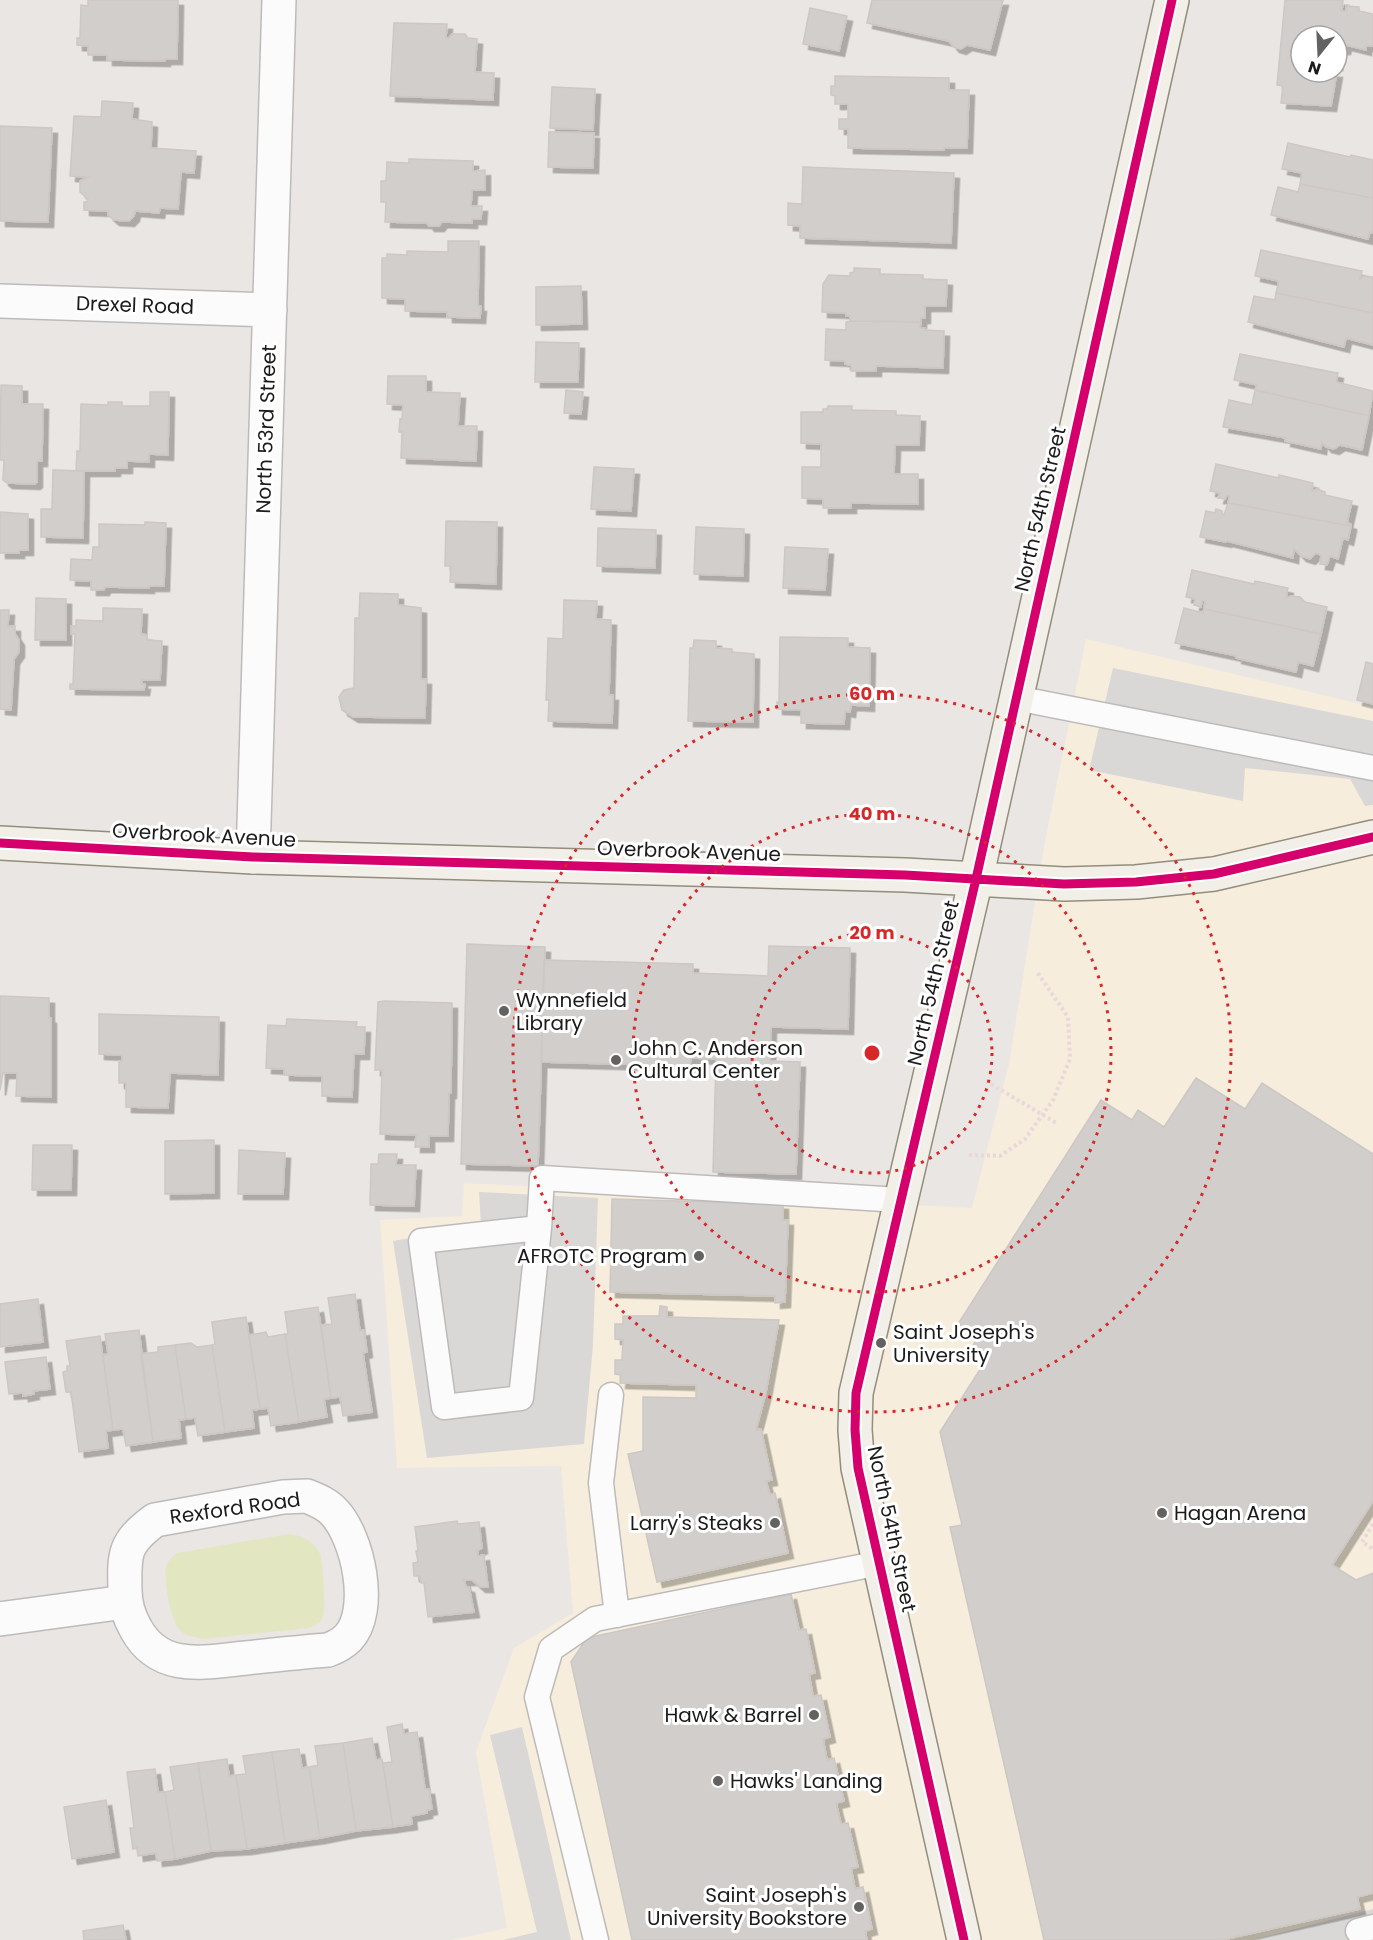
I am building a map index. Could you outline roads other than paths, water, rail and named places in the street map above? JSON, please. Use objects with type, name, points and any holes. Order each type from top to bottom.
[{"type":"street","name":"North 53rd Street","points":[[253,857],[279,0]]},
{"type":"street","name":"North 54th Street","points":[[964,1940],[858,1468],[855,1411],[859,1377],[976,879],[1172,0]]},
{"type":"street","name":"Drexel Road","points":[[0,301],[270,310]]},
{"type":"street","name":"Overbrook Avenue","points":[[0,843],[253,857],[976,879],[1064,884],[1136,882],[1214,874],[1373,837]]},
{"type":"street","name":"Rexford Road","points":[[306,1496],[322,1502],[335,1512],[346,1529],[360,1567],[360,1607],[356,1624],[350,1636],[339,1646],[328,1650],[195,1662],[172,1660],[153,1650],[141,1638],[132,1623],[125,1602],[124,1561],[129,1546],[139,1533],[155,1520],[283,1497],[306,1496]]},
{"type":"street","points":[[0,1619],[125,1602]]},
{"type":"lane","points":[[1016,698],[1373,768]]},
{"type":"lane","points":[[539,1228],[421,1241],[444,1407],[520,1398],[539,1228],[542,1178],[900,1200]]},
{"type":"lane","points":[[611,1395],[602,1483],[617,1615]]},
{"type":"lane","points":[[596,1940],[537,1697],[551,1649],[595,1619],[880,1563]]},
{"type":"place","name":"Wynnefield Library","points":[[504,1011]]},
{"type":"place","name":"John C. Anderson Cultural Center","points":[[616,1060]]},
{"type":"place","name":"AFROTC Program","points":[[699,1256]]},
{"type":"place","name":"Saint Joseph's University","points":[[881,1343]]},
{"type":"place","name":"Hagan Arena","points":[[1162,1513]]},
{"type":"place","name":"Larry's Steaks","points":[[775,1523]]},
{"type":"place","name":"Hawk & Barrel","points":[[814,1715]]},
{"type":"place","name":"Hawks' Landing","points":[[718,1781]]},
{"type":"place","name":"Saint Joseph's University Bookstore","points":[[859,1907]]}]
